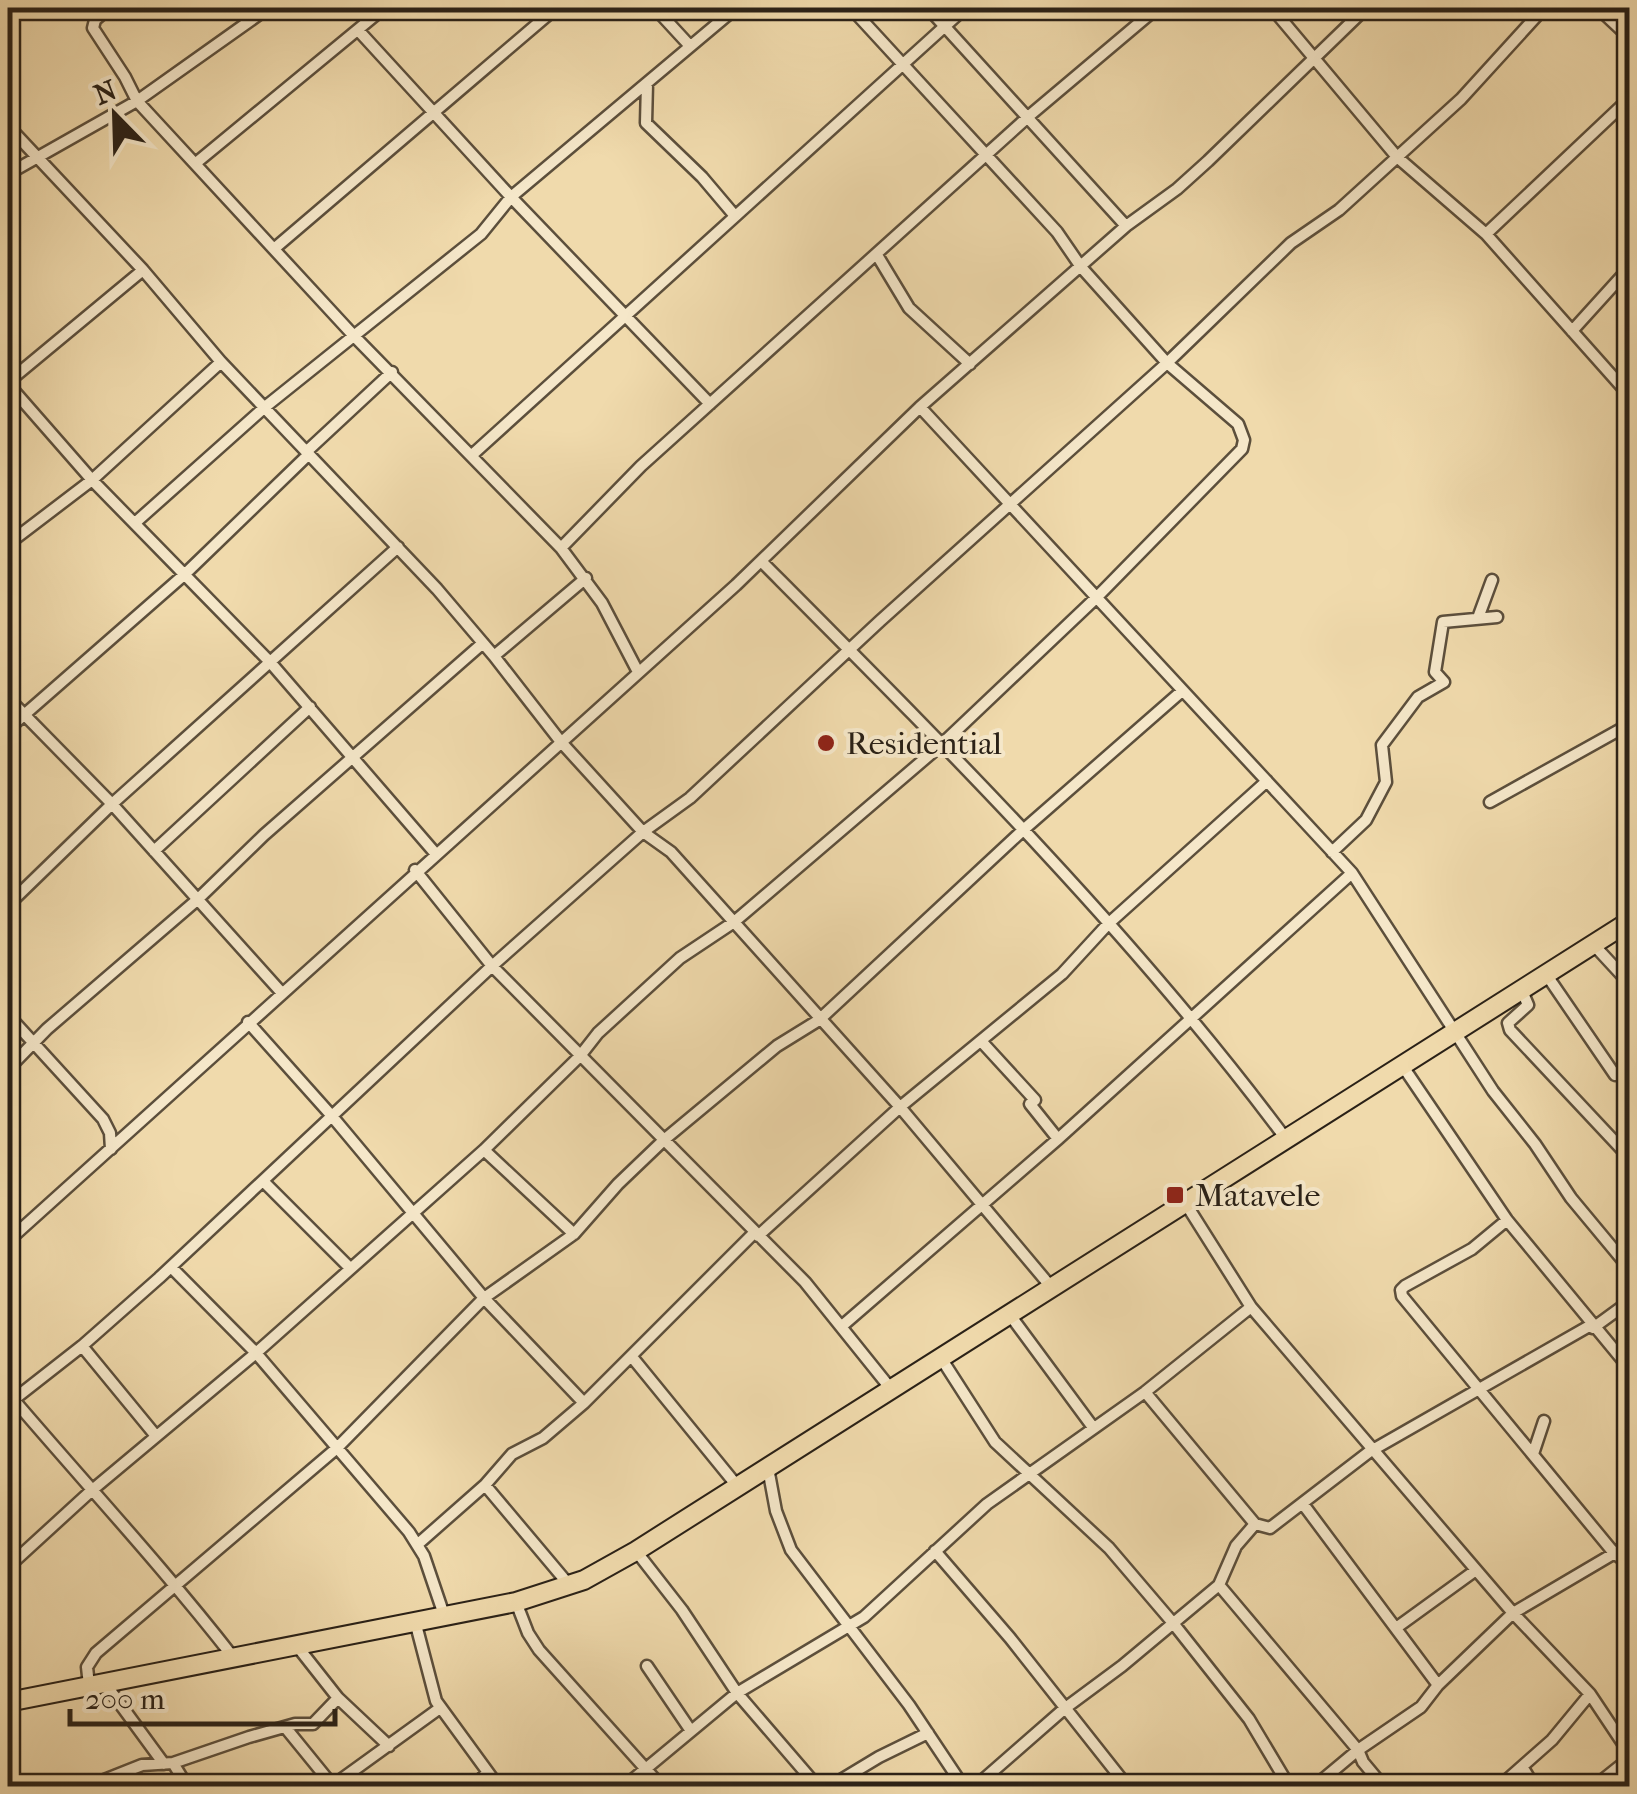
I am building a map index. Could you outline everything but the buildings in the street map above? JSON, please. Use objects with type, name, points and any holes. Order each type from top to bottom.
[{"type":"highway","points":[[8,1702],[516,1602],[570,1586],[636,1551],[1630,921]]},
{"type":"street","points":[[109,8],[95,20],[93,28],[137,101],[354,336],[561,548],[586,578],[637,670]]},
{"type":"street","points":[[8,174],[137,101],[268,8]]},
{"type":"street","points":[[196,163],[384,8]]},
{"type":"street","points":[[276,248],[556,8]]},
{"type":"street","points":[[655,8],[690,46]]},
{"type":"street","points":[[136,522],[265,406],[481,234],[512,197],[736,8]]},
{"type":"street","points":[[8,1566],[256,1354],[484,1150],[580,1056],[608,1023],[680,958],[734,922],[941,745],[1098,596],[1242,449],[1238,424],[1167,363],[1081,267],[1057,232],[851,8]]},
{"type":"street","points":[[928,8],[1126,226]]},
{"type":"street","points":[[472,454],[965,8]]},
{"type":"street","points":[[561,548],[641,466],[1028,116],[1156,8]]},
{"type":"street","points":[[1272,8],[1396,156],[1486,234],[1630,396]]},
{"type":"street","points":[[8,1241],[761,561],[920,408],[1126,226],[1178,189],[1366,8]]},
{"type":"street","points":[[234,1657],[176,1584],[9,1399],[82,1346],[171,1267],[492,966],[644,832],[690,798],[1167,363],[1291,243],[1339,210],[1492,68],[1544,8]]},
{"type":"street","points":[[1598,8],[1630,38]]},
{"type":"street","points":[[358,30],[710,404]]},
{"type":"street","points":[[646,83],[646,124],[702,177],[735,216]]},
{"type":"street","points":[[1486,234],[1630,98]]},
{"type":"street","points":[[8,126],[143,270],[221,362],[398,547],[494,656],[560,742],[644,832],[671,852],[900,1107],[1052,1288]]},
{"type":"street","points":[[878,254],[909,308],[960,354],[966,367]]},
{"type":"street","points":[[1572,332],[1630,268]]},
{"type":"street","points":[[143,270],[8,383],[92,480],[270,662],[435,853]]},
{"type":"street","points":[[8,544],[92,480],[221,362]]},
{"type":"street","points":[[8,729],[184,574],[392,372]]},
{"type":"street","points":[[920,408],[1352,873],[1454,1032],[1571,1198],[1630,1268]]},
{"type":"street","points":[[8,905],[112,804],[398,547]]},
{"type":"street","points":[[761,561],[1108,924],[1191,1018],[1286,1140]]},
{"type":"street","points":[[494,656],[586,578]]},
{"type":"street","points":[[1478,618],[1492,580]]},
{"type":"street","points":[[1332,852],[1366,820],[1386,782],[1382,744],[1418,697],[1444,682],[1435,672],[1442,622],[1497,616]]},
{"type":"street","points":[[8,1070],[264,835],[483,643]]},
{"type":"street","points":[[187,1786],[97,1684],[88,1662],[337,1448],[484,1298],[574,1234],[630,1170],[776,1046],[820,1020],[1022,832],[1182,691]]},
{"type":"street","points":[[8,698],[112,804],[281,992]]},
{"type":"street","points":[[154,851],[310,707]]},
{"type":"street","points":[[1490,802],[1630,724]]},
{"type":"street","points":[[418,1544],[485,1485],[512,1454],[542,1438],[584,1403],[756,1234],[900,1107],[1062,974],[1108,924],[1267,781]]},
{"type":"street","points":[[416,870],[492,966],[805,1282],[891,1389]]},
{"type":"street","points":[[842,1326],[1352,873]]},
{"type":"street","points":[[1593,944],[1630,984]]},
{"type":"street","points":[[1546,974],[1615,1075]]},
{"type":"street","points":[[1522,991],[1528,1005],[1508,1023],[1510,1030],[1630,1158]]},
{"type":"street","points":[[8,1015],[104,1119],[111,1149]]},
{"type":"street","points":[[248,1022],[484,1298],[584,1403]]},
{"type":"street","points":[[982,1041],[1035,1100],[1030,1104],[1058,1138]]},
{"type":"street","points":[[1402,1065],[1507,1220],[1630,1369]]},
{"type":"street","points":[[484,1150],[574,1234]]},
{"type":"street","points":[[263,1180],[350,1268]]},
{"type":"street","points":[[1186,1204],[1252,1307],[1513,1613],[1590,1694],[1630,1756],[1595,1786]]},
{"type":"street","points":[[1507,1220],[1472,1250],[1401,1290],[1446,1351],[1614,1552],[1630,1565]]},
{"type":"street","points":[[171,1267],[256,1354],[418,1544],[444,1615]]},
{"type":"street","points":[[1145,1392],[1254,1524],[1270,1528],[1374,1450],[1592,1327],[1630,1301]]},
{"type":"street","points":[[625,1786],[737,1693],[851,1627],[975,1514],[1092,1426],[1145,1392],[1252,1307]]},
{"type":"street","points":[[1010,1315],[1092,1426]]},
{"type":"street","points":[[82,1346],[156,1436]]},
{"type":"street","points":[[632,1357],[738,1487]]},
{"type":"street","points":[[941,1358],[995,1442],[1109,1548],[1173,1623],[1249,1719],[1289,1786]]},
{"type":"street","points":[[1532,1454],[1544,1422]]},
{"type":"street","points":[[768,1468],[785,1540],[963,1786]]},
{"type":"street","points":[[485,1485],[570,1586]]},
{"type":"street","points":[[1303,1504],[1438,1686]]},
{"type":"street","points":[[976,1786],[1064,1708],[1122,1666],[1219,1585],[1236,1546],[1254,1524]]},
{"type":"street","points":[[1316,1786],[1358,1750],[1421,1707],[1513,1613],[1630,1544]]},
{"type":"street","points":[[636,1551],[682,1610],[737,1693],[817,1786]]},
{"type":"street","points":[[935,1551],[1010,1638],[1127,1786]]},
{"type":"street","points":[[1396,1628],[1476,1570]]},
{"type":"street","points":[[1219,1585],[1384,1786]]},
{"type":"street","points":[[516,1602],[539,1650],[661,1786]]},
{"type":"street","points":[[415,1621],[440,1708],[498,1786]]},
{"type":"street","points":[[296,1645],[338,1698],[389,1746]]},
{"type":"street","points":[[647,1666],[691,1731]]},
{"type":"street","points":[[1500,1786],[1552,1740],[1590,1694]]},
{"type":"street","points":[[89,1786],[104,1784],[142,1765],[169,1763],[285,1727],[313,1724],[338,1698]]},
{"type":"street","points":[[285,1727],[336,1786],[440,1708]]},
{"type":"street","points":[[831,1786],[928,1733]]},
{"type":"street","points":[[1522,1768],[1534,1786]]},
{"type":"street","points":[[474,1786],[487,1773]]},
{"type":"place","name":"Residential","points":[[826,743]]},
{"type":"place","name":"Matavele","points":[[1175,1195]]}]
